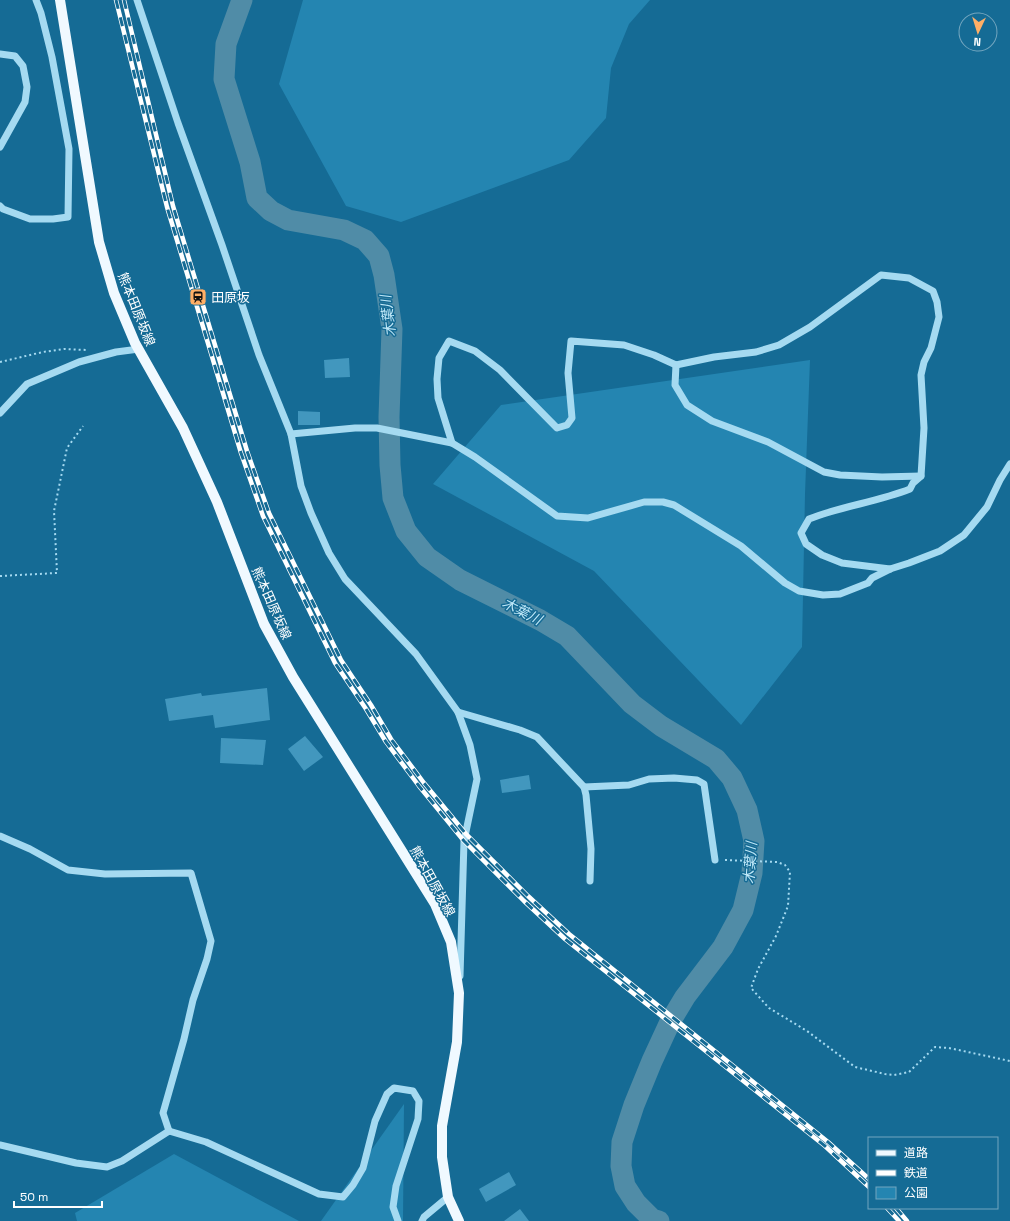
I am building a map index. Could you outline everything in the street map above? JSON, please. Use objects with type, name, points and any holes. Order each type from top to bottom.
[{"type":"main road","name":"熊本田原坂線","points":[[60,0],[99,242],[114,293],[139,349],[183,428],[211,489],[264,624],[293,677],[435,904],[451,942],[459,993],[457,1042],[442,1126],[442,1157],[448,1197],[459,1221]]},
{"type":"street","points":[[0,206],[3,209],[30,219],[53,219],[68,217],[69,148],[52,57],[41,13],[36,0]]},
{"type":"street","points":[[137,0],[178,123],[222,245],[259,355],[291,434],[301,486],[311,513],[329,553],[344,579],[416,654],[458,712],[470,745],[477,779],[464,841],[459,993]]},
{"type":"street","points":[[0,54],[15,56],[23,66],[27,87],[25,102],[0,147]]},
{"type":"street","points":[[452,443],[438,398],[437,380],[439,358],[449,341],[475,351],[500,370],[557,428],[567,425],[572,418],[568,373],[571,341],[624,345],[654,355],[676,365],[714,357],[756,352],[779,345],[810,327],[881,275],[909,278],[933,291],[937,302],[939,317],[931,348],[924,362],[921,375],[924,428],[921,476],[913,483],[910,489],[888,497],[830,511],[809,519],[801,533],[806,544],[822,555],[842,563],[890,569]]},
{"type":"street","points":[[0,413],[27,384],[78,362],[116,352],[139,349]]},
{"type":"street","points":[[676,365],[675,385],[687,405],[712,421],[768,442],[824,472],[840,475],[882,477],[921,476]]},
{"type":"street","points":[[291,434],[355,428],[377,428],[452,443],[475,457],[557,516],[588,518],[644,502],[663,502],[674,505],[741,546],[786,583],[799,591],[823,595],[840,594],[868,583],[872,578],[890,569],[909,564],[940,551],[964,535],[987,507],[1000,480],[1010,464]]},
{"type":"street","points":[[458,712],[520,730],[537,737],[584,787],[591,849],[590,881]]},
{"type":"street","points":[[584,787],[629,785],[649,779],[674,778],[697,780],[704,784],[715,860]]},
{"type":"street","points":[[0,836],[30,849],[68,870],[106,874],[191,873],[211,941],[163,1113],[169,1131]]},
{"type":"street","points":[[0,1145],[76,1163],[107,1166],[122,1161],[169,1131],[206,1142],[319,1194],[343,1197],[353,1185],[363,1168],[375,1121],[387,1094],[394,1088],[413,1091],[419,1101],[418,1119],[396,1186],[393,1208],[398,1221]]},
{"type":"street","points":[[422,1221],[424,1217],[448,1197]]},
{"type":"path","points":[[0,362],[43,352],[64,349],[88,350]]},
{"type":"path","points":[[0,576],[57,573],[54,510],[67,448],[83,426]]},
{"type":"path","points":[[715,860],[777,862],[785,865],[790,872],[788,906],[776,936],[758,969],[750,988],[769,1008],[807,1031],[855,1068],[894,1075],[909,1072],[935,1047],[949,1048],[1010,1061]]},
{"type":"green space","points":[[303,0],[650,0],[629,24],[611,68],[606,118],[569,160],[401,222],[346,206],[279,84]]},
{"type":"green space","points":[[810,360],[805,494],[802,647],[741,725],[594,571],[433,484],[501,405]]},
{"type":"green space","points":[[404,1104],[403,1221],[321,1221]]},
{"type":"green space","points":[[174,1154],[299,1221],[77,1221],[75,1213]]},
{"type":"building","points":[[349,358],[350,377],[325,378],[324,360]]},
{"type":"building","points":[[298,411],[320,412],[320,425],[298,425]]},
{"type":"building","points":[[267,688],[270,720],[215,728],[213,715],[169,721],[165,699],[201,693],[202,696]]},
{"type":"building","points":[[305,736],[323,757],[304,771],[288,749]]},
{"type":"building","points":[[221,738],[266,740],[263,765],[220,763]]},
{"type":"building","points":[[529,775],[531,789],[502,793],[500,780]]},
{"type":"building","points":[[509,1172],[516,1185],[486,1202],[479,1189]]},
{"type":"building","points":[[520,1209],[529,1221],[504,1221]]},
{"type":"waterway","name":"木葉川","points":[[242,0],[226,44],[224,79],[250,162],[257,198],[271,211],[288,220],[344,230],[365,240],[379,256],[384,275],[392,329],[389,417],[390,465],[393,498],[406,531],[427,557],[460,580],[540,620],[567,636],[632,704],[661,726],[716,759],[732,778],[747,810],[754,841],[752,873],[743,910],[723,947],[685,997],[670,1022],[634,1105],[622,1142],[621,1166],[625,1186],[636,1203],[652,1219],[659,1221]]},
{"type":"railway","points":[[116,0],[167,207],[241,453],[263,516],[335,663],[386,742],[419,786],[464,841],[524,901],[565,939],[825,1146],[868,1186]]},
{"type":"railway","points":[[124,0],[173,206],[247,451],[269,513],[341,660],[371,705],[391,739],[424,783],[466,834],[528,896],[569,934],[828,1142],[868,1178]]},
{"type":"railway","points":[[888,1209],[899,1221]]},
{"type":"railway","points":[[897,1209],[907,1221]]},
{"type":"place","name":"田原坂","points":[[198,297]]}]
